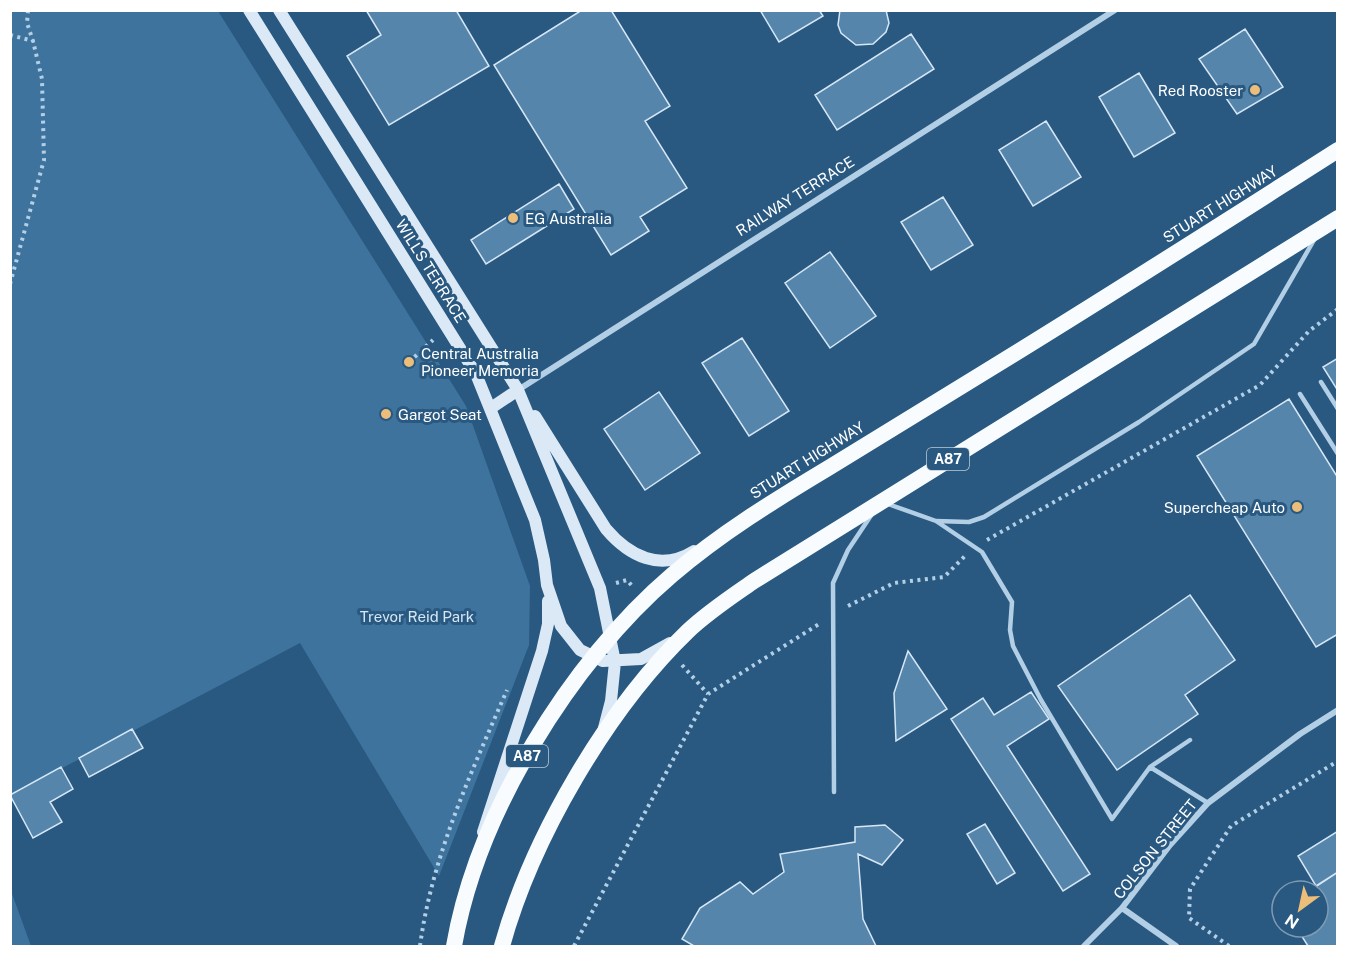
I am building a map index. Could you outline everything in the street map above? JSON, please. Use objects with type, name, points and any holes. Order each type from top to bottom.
[{"type":"highway","name":"STUART HIGHWAY","points":[[454,946],[475,862],[510,785],[541,734],[593,659],[672,576],[723,535],[1338,150]]},
{"type":"highway","name":"A87","points":[[502,946],[524,878],[568,793],[630,698],[690,629],[754,581],[1338,218]]},
{"type":"main road","name":"WILLS TERRACE","points":[[249,10],[476,374],[535,520],[547,585],[561,626],[580,650],[593,659]]},
{"type":"main road","name":"WILLS TERRACE","points":[[279,10],[518,390],[600,588],[615,662],[611,701],[598,746]]},
{"type":"main road","name":"RAILWAY TERRACE","points":[[491,408],[518,390]]},
{"type":"main road","points":[[518,390],[606,529],[620,544],[637,556],[666,561],[687,556],[723,535]]},
{"type":"main road","points":[[475,862],[488,814],[522,718],[542,651],[548,624],[547,585]]},
{"type":"main road","points":[[593,659],[615,662],[641,659],[657,652],[690,629]]},
{"type":"street","name":"RAILWAY TERRACE","points":[[518,390],[1115,10]]},
{"type":"street","name":"COLSON STREET","points":[[1084,946],[1122,908],[1170,844],[1208,803],[1338,710]]},
{"type":"street","points":[[1122,908],[1176,946]]},
{"type":"lane","points":[[936,521],[969,522],[984,517],[1139,422],[1254,344],[1320,230]]},
{"type":"lane","points":[[1321,382],[1338,409]]},
{"type":"lane","points":[[1300,394],[1338,454]]},
{"type":"lane","points":[[834,792],[835,612],[833,583],[848,550],[881,501],[936,521],[982,552],[1012,603],[1010,630],[1013,646],[1041,700],[1112,819],[1150,767],[1190,740]]},
{"type":"lane","points":[[1150,767],[1208,803]]},
{"type":"path","points":[[10,284],[44,160],[42,79],[27,23],[28,10]]},
{"type":"path","points":[[10,35],[33,41]]},
{"type":"path","points":[[574,946],[708,694],[835,612],[894,583],[944,577],[973,548],[1260,385],[1309,331],[1338,309]]},
{"type":"path","points":[[409,362],[433,340]]},
{"type":"path","points":[[1229,946],[1189,918],[1191,889],[1231,826],[1338,761]]},
{"type":"green space","name":"Trevor Reid Park","points":[[11,11],[218,11],[466,406],[530,586],[529,645],[439,876],[300,643],[11,795]]},
{"type":"green space","points":[[11,891],[31,946],[11,946]]},
{"type":"building","points":[[366,10],[456,10],[489,66],[389,125],[347,56],[381,35]]},
{"type":"building","points":[[582,10],[611,10],[670,106],[645,121],[687,188],[640,217],[649,231],[611,255],[494,65]]},
{"type":"building","points":[[760,10],[819,10],[823,16],[779,42]]},
{"type":"building","points":[[840,10],[886,10],[889,23],[886,32],[873,44],[856,45],[841,33],[838,25]]},
{"type":"building","points":[[1245,29],[1283,87],[1237,114],[1199,59]]},
{"type":"building","points":[[911,34],[934,69],[837,130],[815,95]]},
{"type":"building","points":[[1139,73],[1175,133],[1134,157],[1099,97]]},
{"type":"building","points":[[1046,121],[1081,177],[1033,206],[999,150]]},
{"type":"building","points":[[559,184],[574,209],[486,264],[471,240]]},
{"type":"building","points":[[943,197],[973,245],[931,270],[901,222]]},
{"type":"building","points":[[830,252],[876,316],[830,348],[785,283]]},
{"type":"building","points":[[742,338],[789,411],[749,436],[702,363]]},
{"type":"building","points":[[1338,358],[1338,391],[1323,367]]},
{"type":"building","points":[[659,392],[700,453],[645,490],[604,429]]},
{"type":"building","points":[[1289,399],[1338,478],[1338,634],[1316,647],[1197,456]]},
{"type":"building","points":[[1190,595],[1235,660],[1185,695],[1198,714],[1117,770],[1058,686]]},
{"type":"building","points":[[908,651],[947,709],[896,741],[894,693]]},
{"type":"building","points":[[1031,692],[1049,719],[1007,746],[1090,874],[1063,891],[951,719],[983,698],[994,715]]},
{"type":"building","points":[[132,729],[143,748],[89,777],[79,758]]},
{"type":"building","points":[[61,767],[73,789],[50,802],[62,822],[33,838],[10,795]]},
{"type":"building","points":[[985,824],[1015,873],[997,884],[967,834]]},
{"type":"building","points":[[885,825],[903,840],[882,865],[858,854],[863,919],[876,946],[694,946],[682,939],[700,908],[740,882],[753,894],[784,872],[780,854],[855,842],[855,827]]},
{"type":"building","points":[[1338,831],[1338,872],[1327,879],[1312,879],[1298,856]]},
{"type":"building","points":[[1338,872],[1338,946],[1308,946],[1304,939],[1330,939],[1330,879],[1327,879]]},
{"type":"place","name":"Red Rooster","points":[[1255,90]]},
{"type":"place","name":"EG Australia","points":[[513,218]]},
{"type":"place","name":"Central Australia Pioneer Memoria","points":[[409,362]]},
{"type":"place","name":"Gargot Seat","points":[[386,414]]},
{"type":"place","name":"Supercheap Auto","points":[[1297,507]]}]
